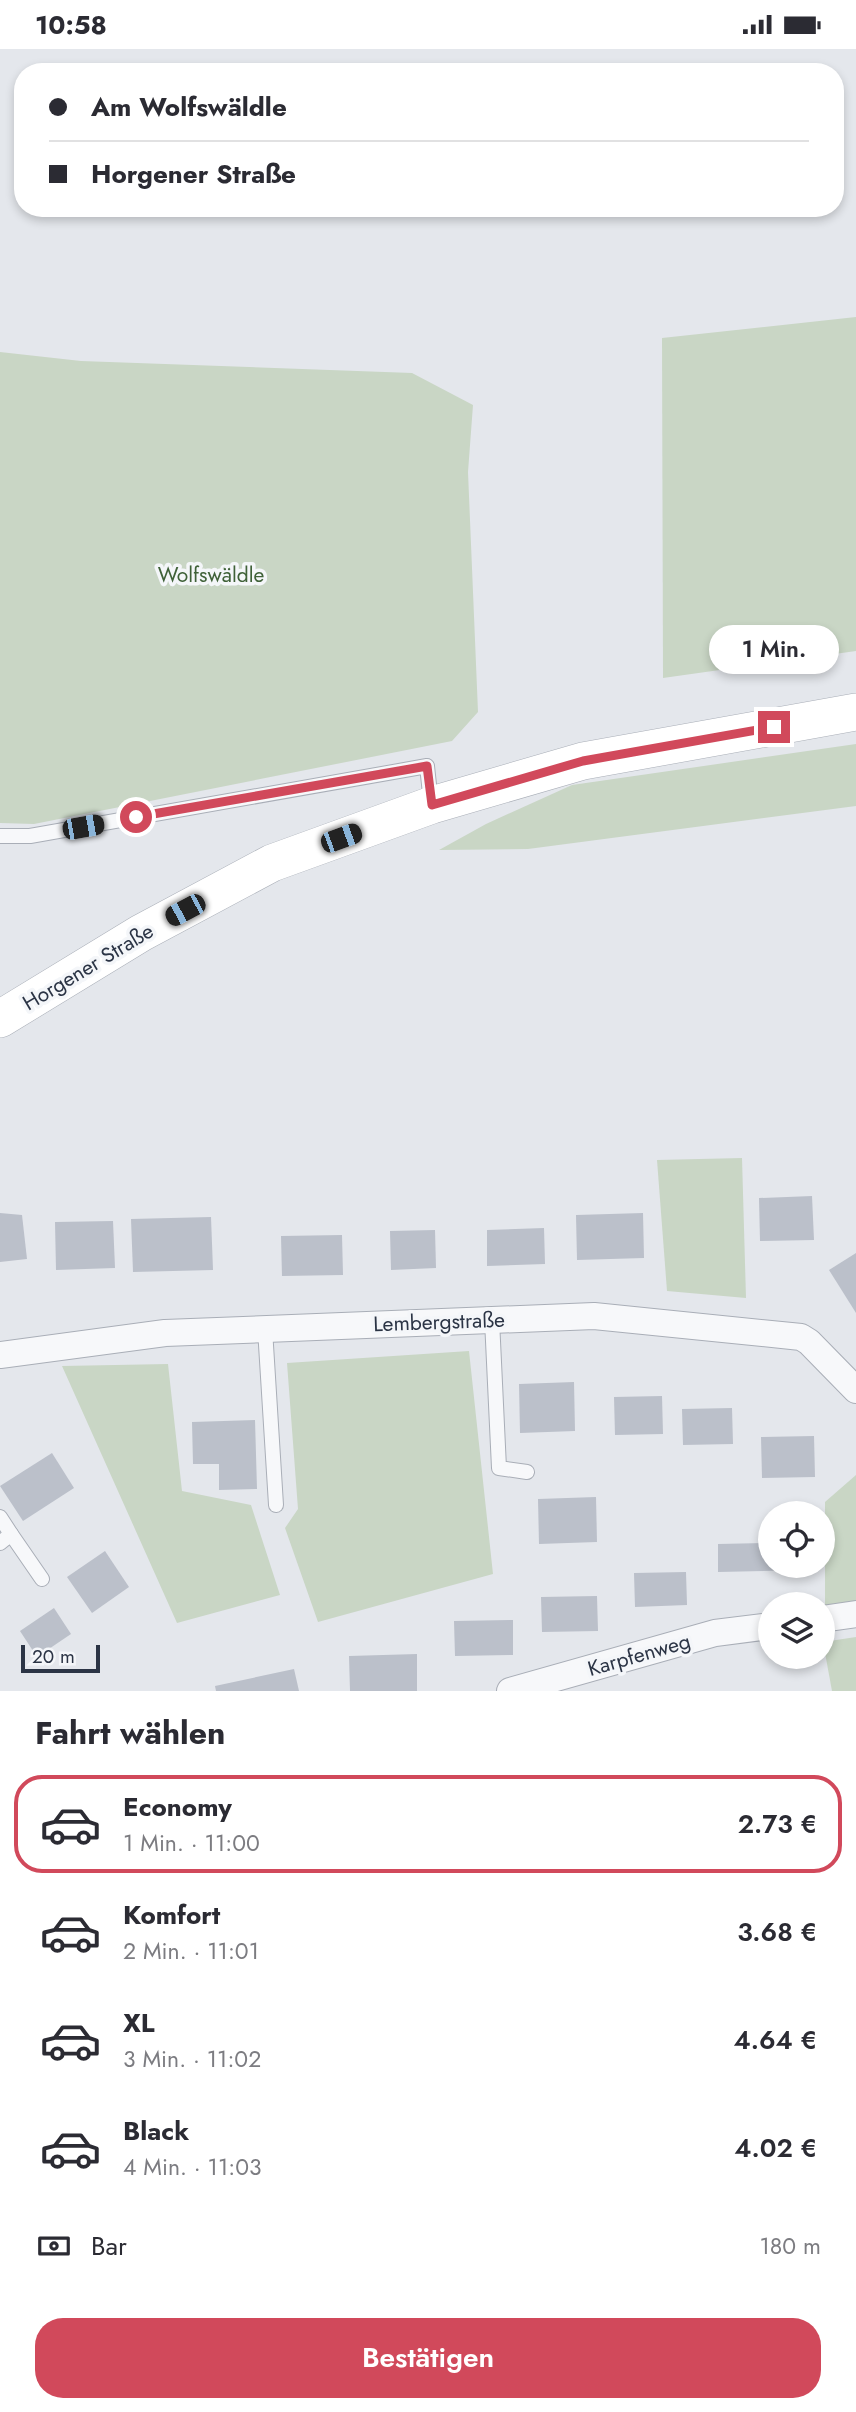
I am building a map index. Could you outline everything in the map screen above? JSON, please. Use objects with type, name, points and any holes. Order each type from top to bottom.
[{"type":"street","name":"Horgener Straße","points":[[0,1019],[141,933],[272,863],[432,805],[583,761],[856,712]]},
{"type":"street","name":"Lembergstraße","points":[[0,1355],[165,1333],[608,1317],[801,1337],[810,1342],[856,1390]]},
{"type":"street","points":[[835,1617],[856,1614]]},
{"type":"street","name":"Karpfenweg","points":[[510,1691],[715,1633],[758,1628]]},
{"type":"lane","points":[[0,836],[30,836],[427,766],[432,805]]},
{"type":"lane","points":[[492,1320],[499,1468],[527,1472]]},
{"type":"lane","points":[[265,1329],[276,1505]]},
{"type":"lane","points":[[0,1517],[6,1538],[42,1579]]},
{"type":"green space","points":[[856,317],[856,651],[663,678],[662,338]]},
{"type":"green space","name":"Wolfswäldle","points":[[0,352],[81,361],[412,373],[473,405],[468,472],[478,712],[452,741],[34,824],[0,823]]},
{"type":"green space","points":[[856,744],[856,806],[528,849],[439,850],[486,824],[572,785]]},
{"type":"green space","points":[[742,1158],[746,1298],[667,1291],[657,1160]]},
{"type":"green space","points":[[469,1351],[493,1574],[318,1622],[285,1528],[298,1509],[287,1363]]},
{"type":"green space","points":[[168,1364],[182,1491],[251,1505],[280,1595],[177,1623],[62,1366]]},
{"type":"green space","points":[[856,1475],[856,1605],[835,1608],[835,1592],[825,1592],[825,1578],[835,1578],[835,1501],[826,1501]]},
{"type":"green space","points":[[856,1637],[856,1691],[832,1691],[828,1669],[835,1669],[835,1640]]},
{"type":"building","points":[[812,1196],[814,1240],[760,1241],[759,1198]]},
{"type":"building","points":[[0,1213],[22,1215],[27,1259],[0,1262]]},
{"type":"building","points":[[643,1213],[644,1258],[577,1260],[576,1215]]},
{"type":"building","points":[[211,1217],[213,1270],[133,1272],[131,1219]]},
{"type":"building","points":[[113,1221],[115,1268],[56,1270],[55,1222]]},
{"type":"building","points":[[544,1228],[545,1264],[487,1266],[487,1230]]},
{"type":"building","points":[[435,1230],[436,1268],[391,1270],[390,1231]]},
{"type":"building","points":[[342,1235],[343,1275],[282,1276],[281,1236]]},
{"type":"building","points":[[856,1253],[856,1313],[829,1270]]},
{"type":"building","points":[[574,1382],[575,1431],[520,1433],[519,1384]]},
{"type":"building","points":[[662,1396],[663,1434],[615,1435],[614,1397]]},
{"type":"building","points":[[732,1408],[733,1444],[683,1445],[682,1409]]},
{"type":"building","points":[[255,1420],[257,1489],[219,1490],[219,1464],[193,1464],[192,1422]]},
{"type":"building","points":[[814,1436],[815,1477],[762,1478],[761,1437]]},
{"type":"building","points":[[52,1453],[74,1488],[23,1521],[0,1486]]},
{"type":"building","points":[[596,1497],[597,1542],[539,1544],[538,1499]]},
{"type":"building","points":[[758,1543],[758,1571],[718,1572],[718,1544]]},
{"type":"building","points":[[105,1551],[129,1587],[92,1613],[67,1577]]},
{"type":"building","points":[[686,1572],[687,1605],[635,1607],[634,1573]]},
{"type":"building","points":[[597,1596],[598,1631],[542,1632],[541,1597]]},
{"type":"building","points":[[54,1608],[71,1634],[37,1657],[20,1631]]},
{"type":"building","points":[[513,1620],[513,1655],[455,1656],[454,1621]]},
{"type":"building","points":[[417,1654],[417,1691],[350,1691],[349,1656]]},
{"type":"building","points":[[294,1669],[299,1691],[216,1691],[215,1686]]},
{"type":"route","points":[[136,817],[427,766],[432,805],[583,761],[774,727]]}]
